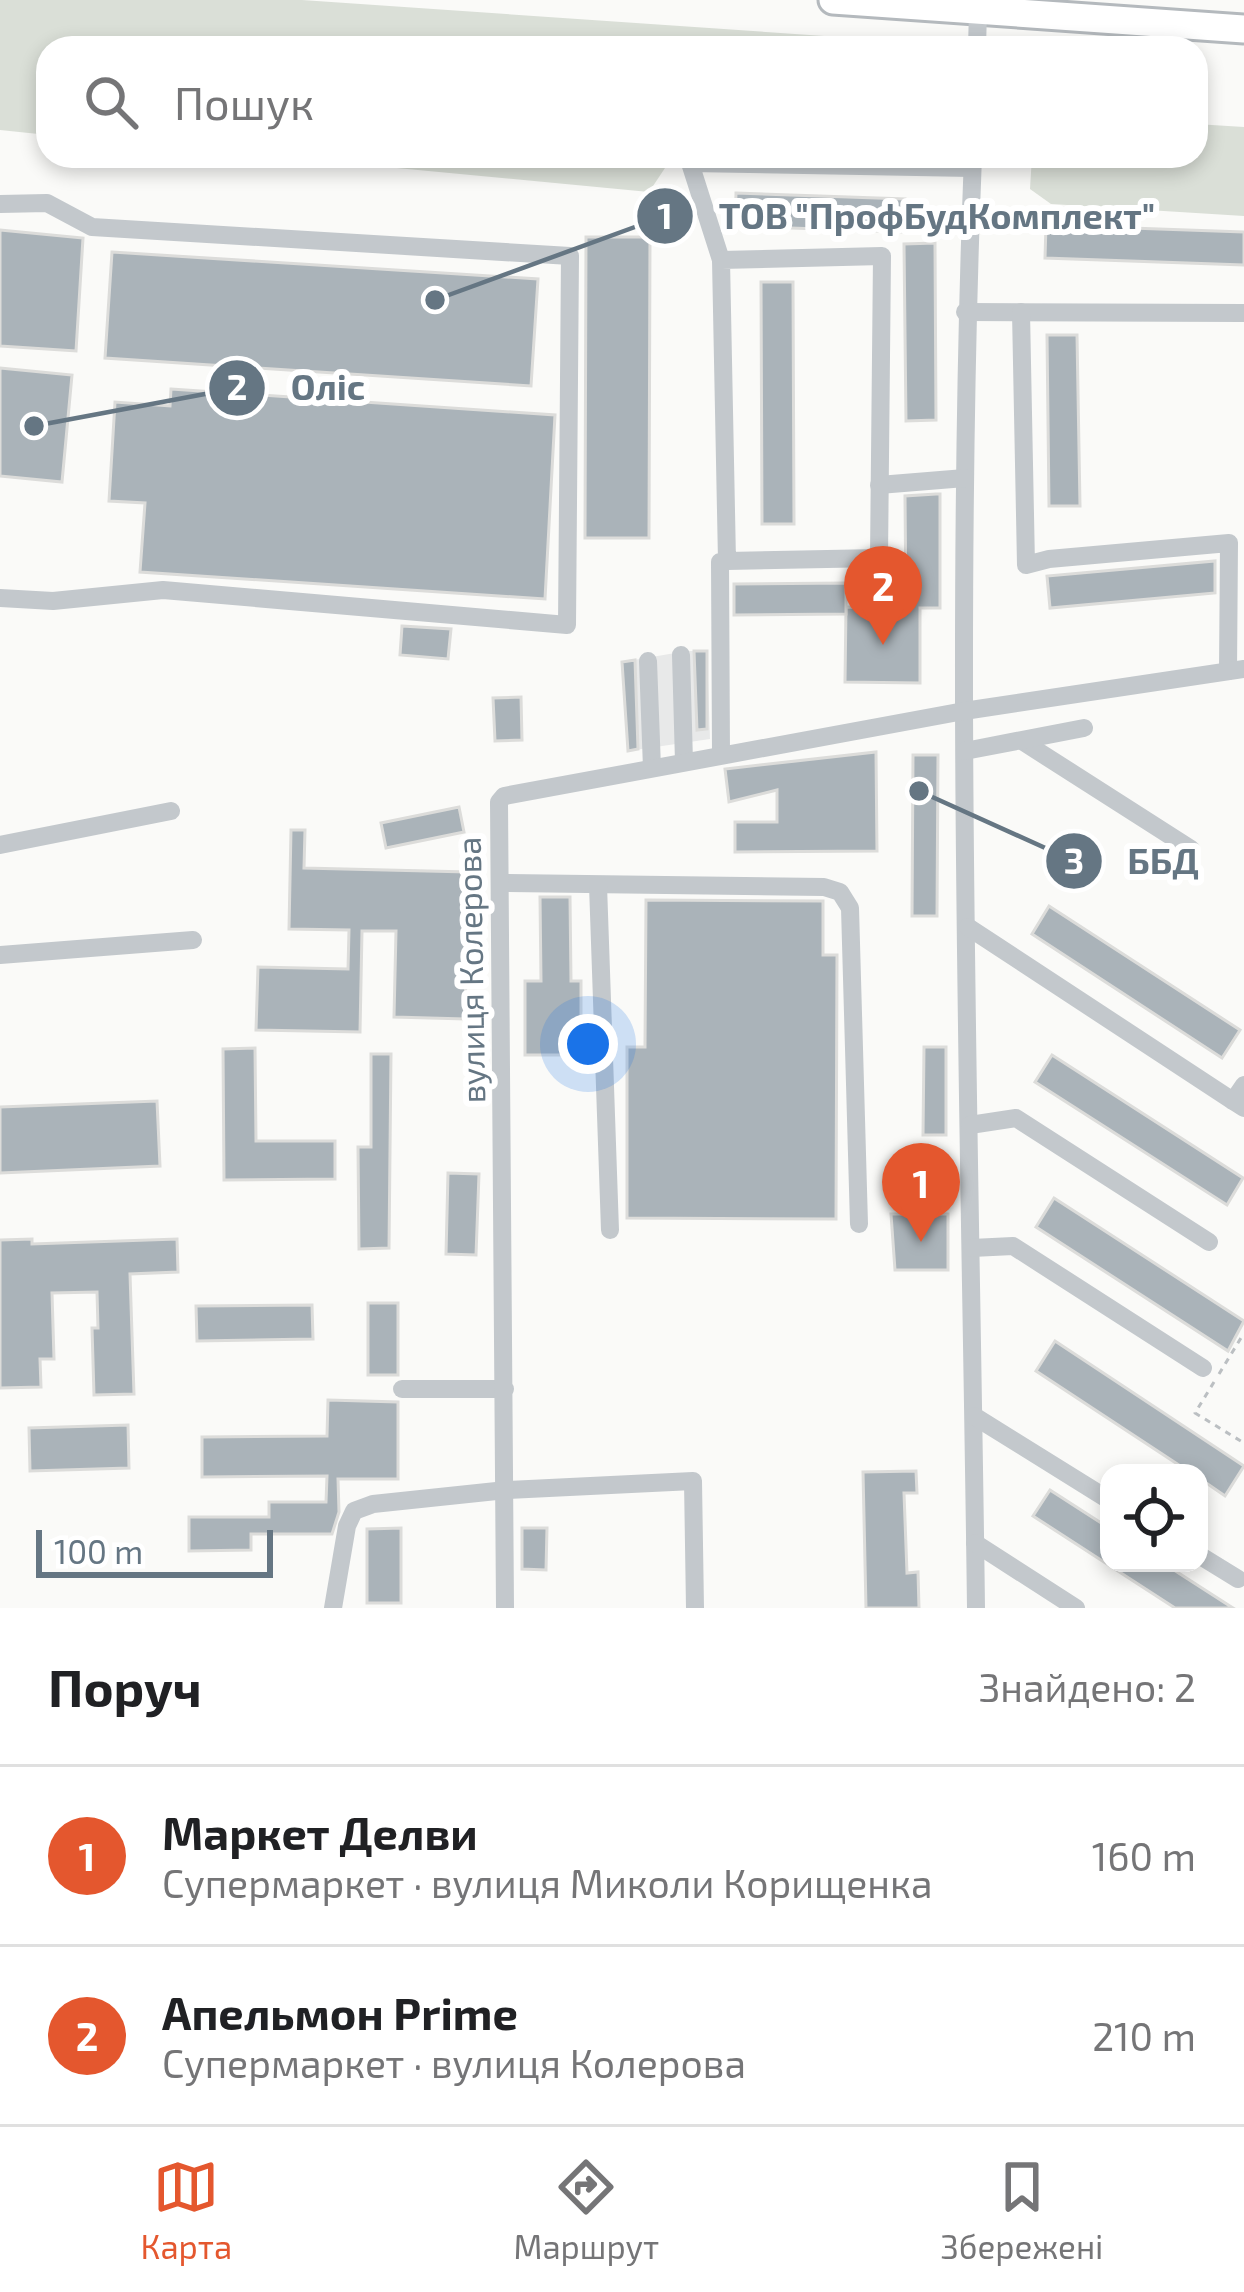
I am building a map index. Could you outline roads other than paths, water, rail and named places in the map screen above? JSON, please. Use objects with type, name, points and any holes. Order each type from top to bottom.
[{"type":"highway","points":[[833,0],[1244,28]]},
{"type":"street","points":[[977,36],[978,10]]},
{"type":"street","points":[[693,168],[721,260],[727,561]]},
{"type":"street","points":[[972,168],[965,312],[964,711],[976,1608]]},
{"type":"street","points":[[0,204],[47,203],[92,227],[570,256],[567,625],[163,590],[53,601],[0,598]]},
{"type":"street","points":[[721,260],[882,256],[879,558],[720,562],[721,755]]},
{"type":"street","points":[[965,312],[1244,313]]},
{"type":"street","points":[[1021,312],[1026,565],[1229,542],[1236,670]]},
{"type":"street","points":[[879,484],[965,478]]},
{"type":"street","points":[[681,655],[684,762]]},
{"type":"street","points":[[648,662],[652,768]]},
{"type":"street","name":"вулиця Колерова","points":[[505,1608],[499,802],[504,796],[964,711],[1236,670]]},
{"type":"street","points":[[965,751],[1084,728]]},
{"type":"street","points":[[1022,741],[1191,849]]},
{"type":"street","points":[[0,845],[171,811]]},
{"type":"street","points":[[500,883],[824,887],[840,892],[850,908],[859,1224]]},
{"type":"street","points":[[598,885],[610,1230]]},
{"type":"street","points":[[968,927],[1240,1098]]},
{"type":"street","points":[[0,955],[193,940]]},
{"type":"street","points":[[970,1124],[1016,1118],[1208,1242]]},
{"type":"street","points":[[972,1248],[1013,1246],[1203,1368]]},
{"type":"street","points":[[402,1389],[505,1389]]},
{"type":"street","points":[[974,1416],[1100,1494]]},
{"type":"street","points":[[333,1608],[347,1526],[354,1511],[373,1504],[506,1490],[693,1481],[695,1608]]},
{"type":"street","points":[[975,1543],[1076,1608]]},
{"type":"street","points":[[1208,1561],[1238,1579]]},
{"type":"place","name":"ТОВ \"ПрофБудКомплект\"","points":[[435,300]]},
{"type":"place","name":"Оліс","points":[[34,426]]},
{"type":"place","name":"Апельмон Prime","points":[[883,645]]},
{"type":"place","name":"ББД","points":[[919,791]]},
{"type":"place","name":"Маркет Делви","points":[[921,1242]]}]
